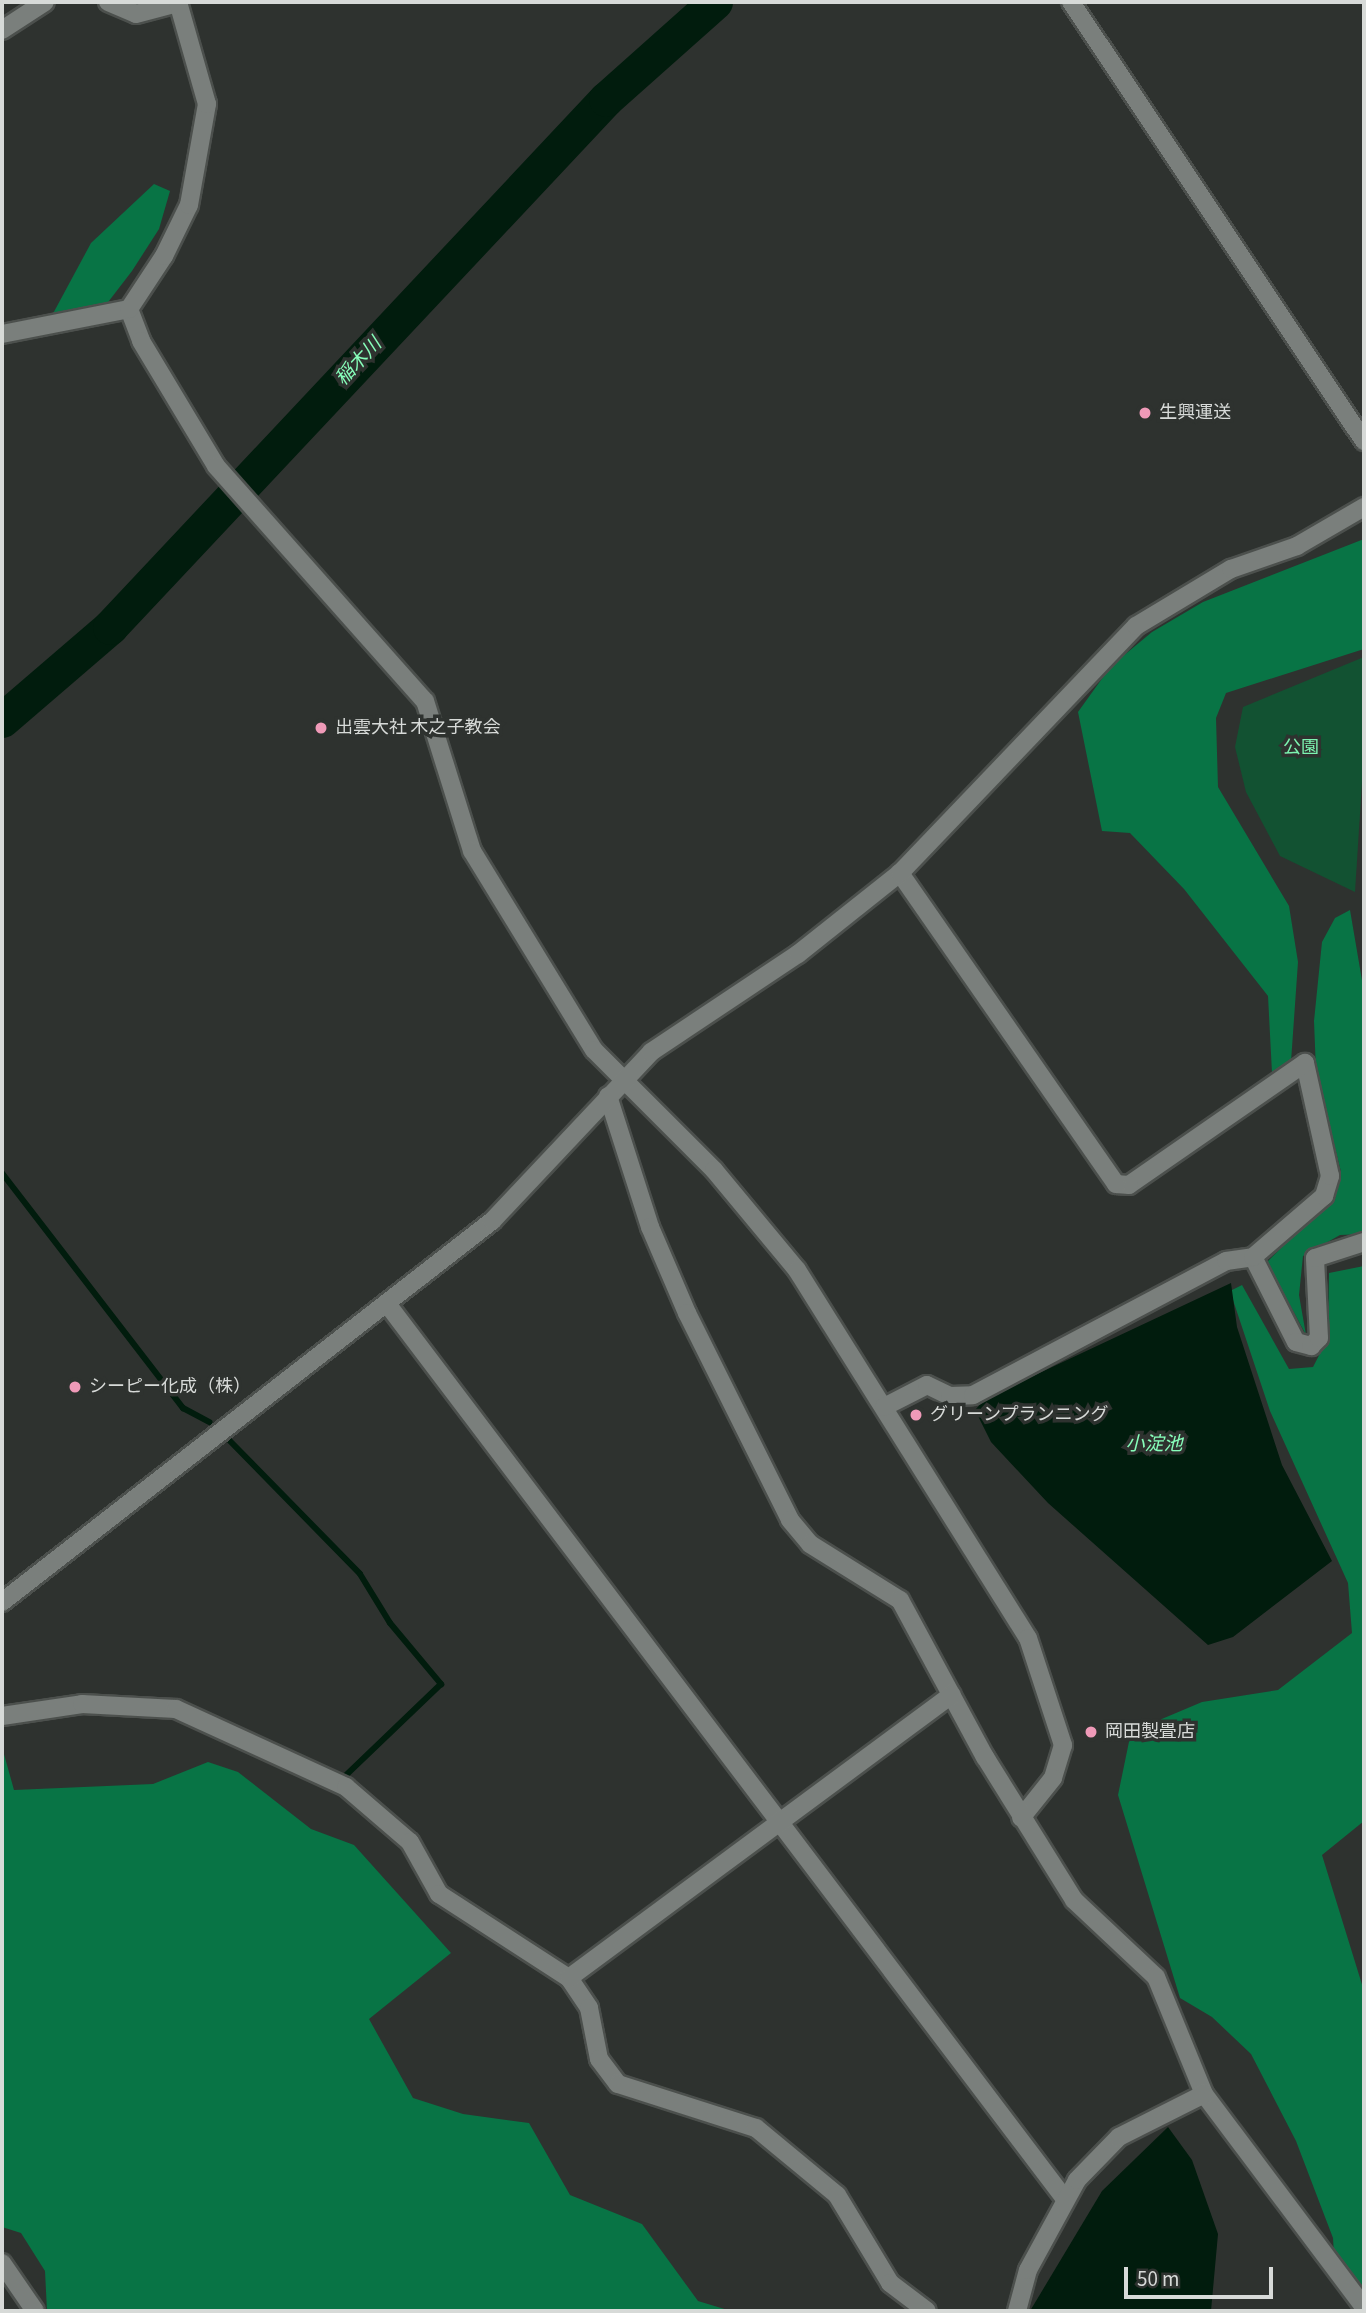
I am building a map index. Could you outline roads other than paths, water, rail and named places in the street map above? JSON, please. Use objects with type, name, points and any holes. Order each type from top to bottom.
[{"type":"street","points":[[2,30],[45,2]]},
{"type":"street","points":[[2,334],[129,309],[189,205],[203,139],[204,79],[178,2],[136,14],[108,2]]},
{"type":"street","points":[[1071,2],[1364,441]]},
{"type":"street","points":[[129,309],[141,341],[230,483],[262,513],[425,701],[472,851],[594,1050],[714,1170],[797,1270],[884,1407],[961,1540],[1028,1638],[1063,1745],[1053,1778],[1021,1818]]},
{"type":"street","points":[[2,1602],[388,1305],[492,1221],[651,1052],[798,954],[900,873],[1136,626],[1231,569],[1297,546],[1364,507]]},
{"type":"street","points":[[884,1407],[928,1385],[950,1396],[973,1395],[1226,1261],[1253,1257],[1324,1196],[1330,1176],[1305,1063],[1129,1185],[1116,1184],[900,873]]},
{"type":"street","points":[[608,1096],[650,1227],[687,1313],[790,1520],[810,1544],[900,1600],[1021,1818],[1074,1899],[1156,1977],[1204,2094],[1364,2308]]},
{"type":"street","points":[[1253,1257],[1296,1342],[1311,1346],[1319,1325],[1315,1258],[1364,1242]]},
{"type":"street","points":[[388,1305],[1064,2198]]},
{"type":"street","points":[[569,1978],[952,1695]]},
{"type":"street","points":[[2,1716],[82,1704],[176,1709],[207,1719],[285,1764],[346,1787],[386,1815],[410,1842],[439,1894],[569,1978],[589,2008],[599,2059],[618,2084],[756,2128],[837,2195],[890,2283],[927,2311]]},
{"type":"street","points":[[1017,2311],[1028,2270],[1064,2198],[1119,2137],[1204,2094]]},
{"type":"street","points":[[2,2263],[35,2311]]},
{"type":"water","name":"小淀池","points":[[1231,1283],[1237,1327],[1282,1465],[1332,1561],[1233,1637],[1208,1645],[1048,1503],[991,1442],[975,1410],[986,1398]]},
{"type":"water","points":[[1168,2127],[1192,2160],[1218,2234],[1211,2311],[1030,2311],[1102,2191]]},
{"type":"waterway","name":"稲木川","points":[[2,720],[110,627],[606,99],[715,2]]},
{"type":"waterway","points":[[2,1173],[183,1408],[209,1422]]},
{"type":"waterway","points":[[229,1440],[360,1574],[390,1623],[441,1684],[346,1775]]},
{"type":"place","name":"生興運送","points":[[1145,413]]},
{"type":"place","name":"出雲大社 木之子教会","points":[[321,728]]},
{"type":"place","name":"シーピー化成（株）","points":[[75,1387]]},
{"type":"place","name":"グリーンプランニング","points":[[916,1415]]},
{"type":"place","name":"岡田製畳店","points":[[1091,1732]]},
{"type":"park label","name":"公園","points":[[1301,748]]}]
